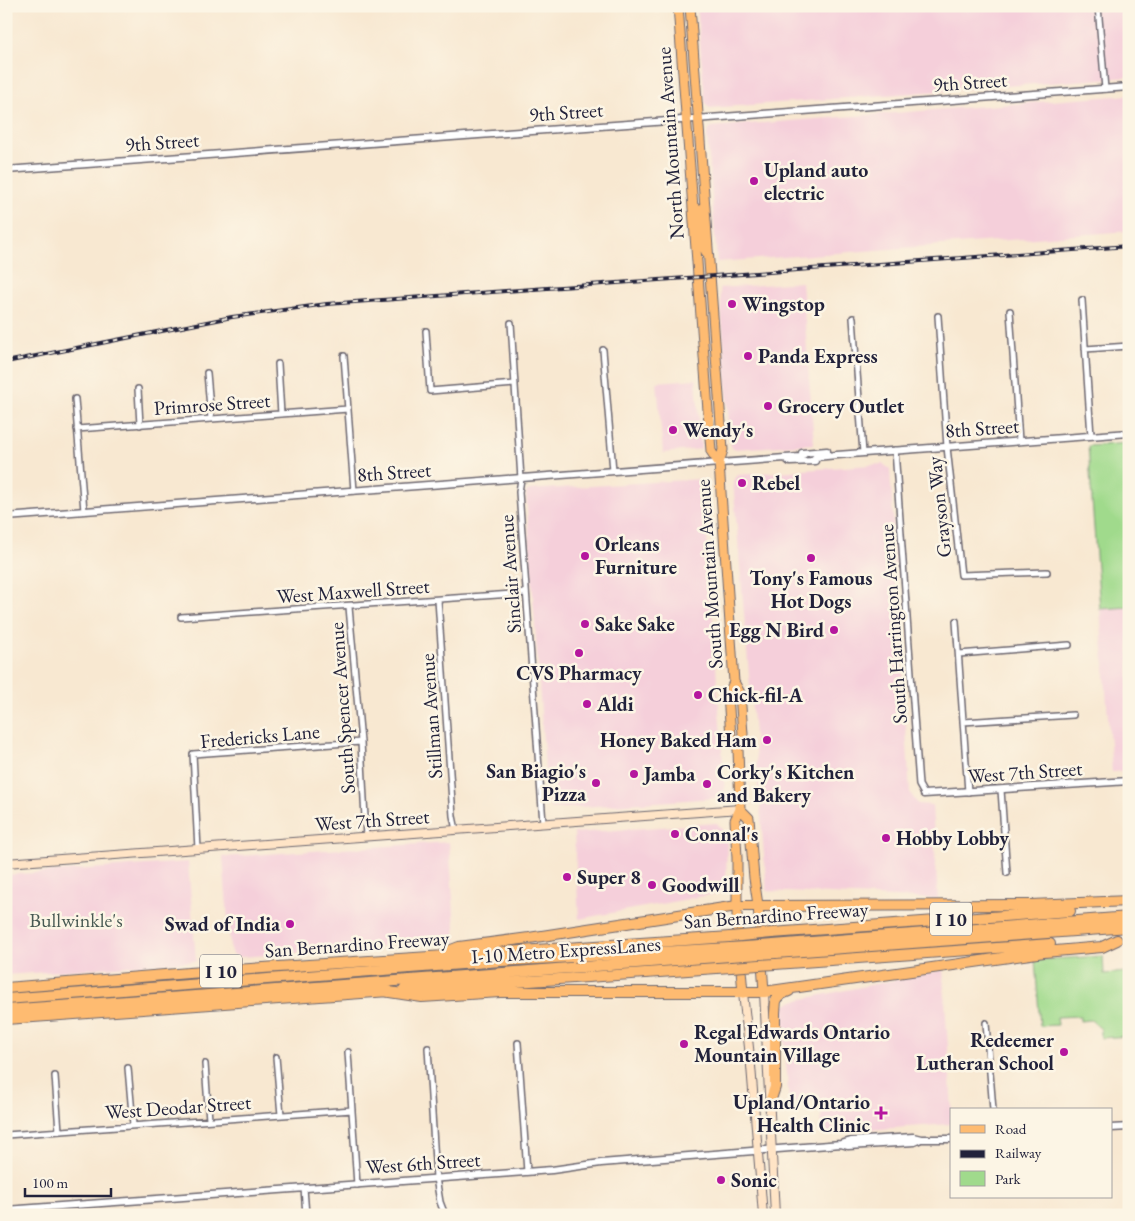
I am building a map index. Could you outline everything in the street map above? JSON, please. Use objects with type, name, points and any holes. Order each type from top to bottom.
[{"type":"highway","points":[[436,956],[459,947],[737,906],[1030,905],[1129,900]]},
{"type":"highway","name":"San Bernardino Freeway","points":[[6,988],[1129,907]]},
{"type":"highway","points":[[980,917],[1052,922]]},
{"type":"highway","name":"I-10 Metro ExpressLanes","points":[[775,949],[1052,922],[1129,917]]},
{"type":"highway","name":"I-10 Metro ExpressLanes","points":[[6,1010],[488,974],[730,952],[1026,935],[1129,927]]},
{"type":"highway","points":[[869,957],[1026,935]]},
{"type":"highway","name":"I 10","points":[[6,1019],[1129,939]]},
{"type":"highway","points":[[383,992],[422,997],[500,992],[764,992],[1044,952],[1102,947],[1117,940]]},
{"type":"highway","points":[[501,961],[573,946]]},
{"type":"highway","name":"I-10 Metro ExpressLanes","points":[[6,999],[501,961],[730,952]]},
{"type":"highway","points":[[488,974],[545,981]]},
{"type":"highway","points":[[770,1099],[775,1087],[774,1013],[776,1000],[782,994],[793,989]]},
{"type":"main road","name":"North Mountain Avenue","points":[[678,6],[697,277]]},
{"type":"main road","points":[[683,6],[684,18],[691,24]]},
{"type":"main road","name":"North Mountain Avenue","points":[[690,6],[710,276]]},
{"type":"main road","points":[[679,25],[686,31],[688,54],[694,67]]},
{"type":"main road","points":[[689,165],[696,186],[698,201],[705,206]]},
{"type":"main road","points":[[693,206],[699,211],[701,242],[709,259]]},
{"type":"main road","name":"South Mountain Avenue","points":[[710,276],[723,450],[719,463],[734,682],[728,695],[731,736],[738,749],[740,808],[735,820],[737,906],[743,993]]},
{"type":"main road","name":"South Mountain Avenue","points":[[697,277],[711,451],[719,463]]},
{"type":"main road","points":[[699,298],[703,303],[705,312],[710,367],[712,370],[717,371]]},
{"type":"main road","points":[[705,376],[711,382],[712,393],[720,410]]},
{"type":"main road","name":"South Mountain Avenue","points":[[740,808],[749,818],[764,992]]},
{"type":"main road","name":"West 7th Street","points":[[6,863],[740,808]]},
{"type":"main road","points":[[764,992],[775,1215]]},
{"type":"main road","points":[[743,993],[763,1215]]},
{"type":"street","points":[[1098,6],[1105,89]]},
{"type":"street","name":"9th Street","points":[[6,170],[1129,87]]},
{"type":"street","points":[[1082,300],[1091,436]]},
{"type":"street","points":[[1010,311],[1019,442]]},
{"type":"street","name":"Grayson Way","points":[[938,316],[947,447],[961,575],[1047,572]]},
{"type":"street","points":[[853,318],[863,453]]},
{"type":"street","name":"Sinclair Avenue","points":[[511,323],[521,479],[519,492],[543,823]]},
{"type":"street","points":[[426,331],[430,391],[515,384]]},
{"type":"street","points":[[1085,349],[1129,346]]},
{"type":"street","points":[[603,350],[613,472]]},
{"type":"street","points":[[344,356],[354,491]]},
{"type":"street","points":[[278,364],[281,414]]},
{"type":"street","points":[[207,373],[211,420]]},
{"type":"street","points":[[138,389],[140,425]]},
{"type":"street","points":[[75,399],[84,511]]},
{"type":"street","name":"Primrose Street","points":[[77,429],[348,409]]},
{"type":"street","name":"8th Street","points":[[6,517],[613,472],[785,458],[790,454],[831,451],[837,454],[863,453],[1129,434]]},
{"type":"street","name":"South Harrington Avenue","points":[[895,450],[919,785],[924,794]]},
{"type":"street","name":"8th Street","points":[[785,458],[790,462],[811,461],[831,459],[837,454]]},
{"type":"street","name":"West Maxwell Street","points":[[181,617],[526,593]]},
{"type":"street","name":"Stillman Avenue","points":[[438,600],[453,816],[456,830]]},
{"type":"street","name":"South Spencer Avenue","points":[[349,606],[366,837]]},
{"type":"street","points":[[956,622],[968,792]]},
{"type":"street","points":[[959,654],[1069,645]]},
{"type":"street","points":[[963,722],[1073,715]]},
{"type":"street","name":"Fredericks Lane","points":[[198,849],[193,754],[360,742]]},
{"type":"street","name":"West 7th Street","points":[[924,794],[1129,781]]},
{"type":"street","points":[[1001,790],[1007,873]]},
{"type":"street","points":[[986,1023],[993,1108]]},
{"type":"street","points":[[518,1043],[527,1172]]},
{"type":"street","points":[[428,1048],[436,1178],[440,1202],[445,1215]]},
{"type":"street","points":[[348,1052],[357,1184]]},
{"type":"street","points":[[276,1057],[281,1115]]},
{"type":"street","points":[[205,1064],[209,1120]]},
{"type":"street","points":[[128,1068],[133,1125]]},
{"type":"street","points":[[55,1076],[59,1131]]},
{"type":"street","name":"West Deodar Street","points":[[6,1135],[352,1110]]},
{"type":"street","points":[[1112,1128],[1129,1127]]},
{"type":"street","name":"West 6th Street","points":[[6,1210],[527,1172],[601,1163],[758,1150],[841,1144],[848,1146],[914,1142],[921,1139],[950,1139]]},
{"type":"street","points":[[304,1188],[306,1215]]},
{"type":"street","points":[[1112,1215],[1129,1214]]},
{"type":"shaded area","points":[[697,6],[1129,6],[1129,77],[710,108],[705,102]]},
{"type":"shaded area","points":[[1129,95],[1129,231],[717,262],[707,134],[711,127]]},
{"type":"shaded area","points":[[802,282],[814,444],[733,449],[731,446],[727,397],[720,288]]},
{"type":"shaded area","points":[[696,379],[701,449],[663,453],[657,382]]},
{"type":"shaded area","points":[[883,464],[890,469],[910,793],[918,804],[932,805],[938,899],[767,891],[733,481],[738,475]]},
{"type":"shaded area","points":[[703,480],[725,795],[716,798],[551,809],[547,800],[526,492],[529,490]]},
{"type":"shaded area","points":[[1129,607],[1129,771],[1112,772],[1100,609]]},
{"type":"shaded area","points":[[717,823],[727,836],[726,892],[579,919],[574,833]]},
{"type":"shaded area","points":[[449,842],[456,942],[240,957],[233,954],[230,946],[223,857]]},
{"type":"shaded area","name":"Bullwinkle's","points":[[188,862],[196,961],[6,975],[6,875]]},
{"type":"shaded area","points":[[943,970],[952,1108],[950,1108],[950,1124],[822,1133],[820,1100],[789,1104],[782,1008],[793,1001]]},
{"type":"green space","points":[[1129,443],[1129,607],[1100,609],[1088,446]]},
{"type":"green space","points":[[1103,956],[1104,974],[1126,972],[1129,997],[1129,1036],[1101,1038],[1101,1029],[1091,1020],[1080,1021],[1080,1016],[1057,1017],[1058,1025],[1040,1026],[1035,960]]},
{"type":"railway","points":[[6,362],[232,317],[327,304],[1129,246]]},
{"type":"place","name":"Upland auto electric","points":[[754,181]]},
{"type":"place","name":"Wingstop","points":[[732,304]]},
{"type":"place","name":"Panda Express","points":[[748,356]]},
{"type":"place","name":"Grocery Outlet","points":[[768,406]]},
{"type":"place","name":"Wendy's","points":[[673,430]]},
{"type":"place","name":"Rebel","points":[[742,483]]},
{"type":"place","name":"Orleans Furniture","points":[[585,556]]},
{"type":"place","name":"Tony's Famous Hot Dogs","points":[[811,558]]},
{"type":"place","name":"Sake Sake","points":[[585,624]]},
{"type":"place","name":"Egg N Bird","points":[[834,630]]},
{"type":"place","name":"CVS Pharmacy","points":[[579,653]]},
{"type":"place","name":"Chick-fil-A","points":[[698,695]]},
{"type":"place","name":"Aldi","points":[[587,704]]},
{"type":"place","name":"Honey Baked Ham","points":[[767,740]]},
{"type":"place","name":"Jamba","points":[[634,774]]},
{"type":"place","name":"San Biagio's Pizza","points":[[596,783]]},
{"type":"place","name":"Corky's Kitchen and Bakery","points":[[707,784]]},
{"type":"place","name":"Connal's","points":[[675,834]]},
{"type":"place","name":"Hobby Lobby","points":[[886,838]]},
{"type":"place","name":"Super 8","points":[[567,877]]},
{"type":"place","name":"Goodwill","points":[[652,885]]},
{"type":"place","name":"Swad of India","points":[[290,924]]},
{"type":"place","name":"Regal Edwards Ontario Mountain Village","points":[[684,1044]]},
{"type":"place","name":"Redeemer Lutheran School","points":[[1064,1052]]},
{"type":"place","name":"Upland/Ontario Health Clinic","points":[[881,1113]]},
{"type":"place","name":"Sonic","points":[[721,1180]]}]
